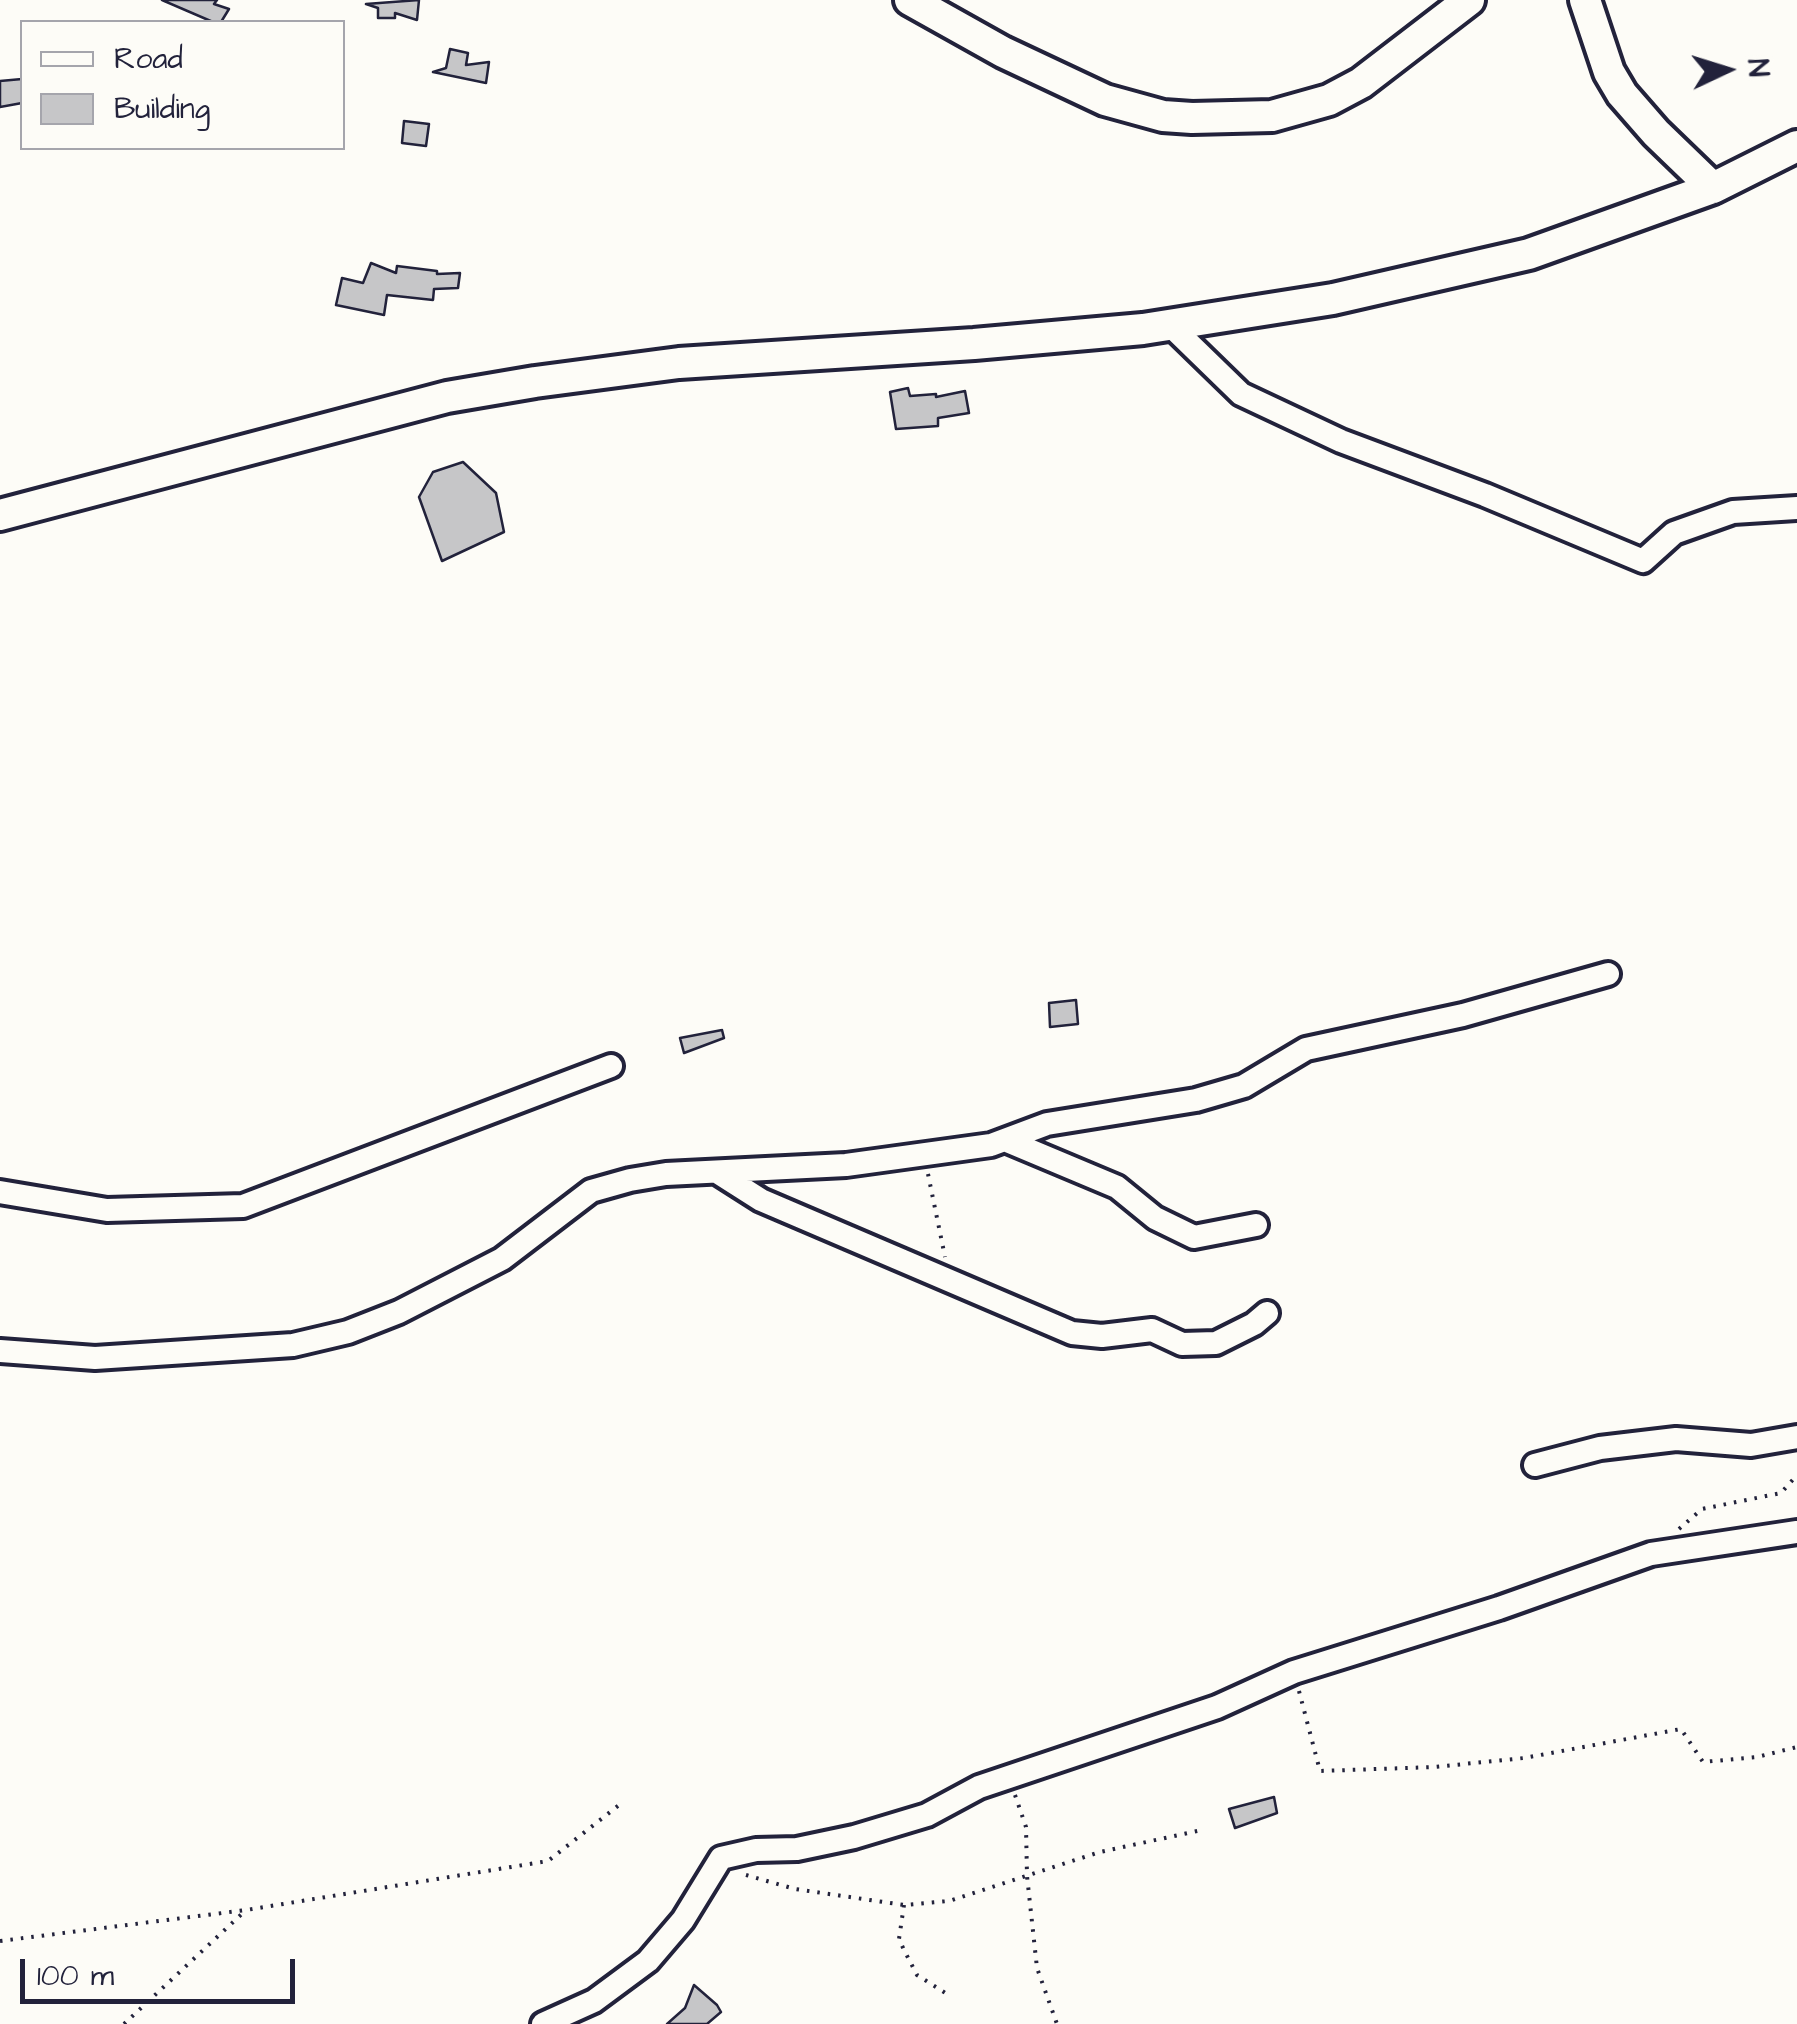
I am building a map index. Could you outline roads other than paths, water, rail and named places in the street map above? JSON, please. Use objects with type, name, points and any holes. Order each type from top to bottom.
[{"type":"street","points":[[910,0],[1003,52],[1106,100],[1164,116],[1192,118],[1272,116],[1329,100],[1361,82],[1468,0]]},
{"type":"street","points":[[1585,0],[1609,72],[1622,94],[1714,188]]},
{"type":"street","points":[[0,515],[391,411],[500,388],[679,363],[955,345],[1170,325],[1333,299],[1529,254],[1714,188],[1797,146]]},
{"type":"street","points":[[1170,325],[1241,394],[1342,441],[1644,561],[1674,533],[1718,517],[1734,512],[1797,508]]},
{"type":"street","points":[[0,1350],[95,1358],[294,1345],[348,1332],[400,1312],[502,1259],[591,1192],[666,1174],[846,1165],[952,1152],[1005,1140],[1046,1124],[1196,1100],[1244,1086],[1306,1049],[1463,1015],[1608,974]]},
{"type":"street","points":[[0,1192],[107,1210],[242,1206],[611,1066]]},
{"type":"street","points":[[1005,1140],[1118,1187],[1155,1218],[1194,1237],[1256,1225]]},
{"type":"street","points":[[717,1172],[762,1200],[1072,1333],[1102,1336],[1152,1330],[1182,1344],[1216,1343],[1267,1313]]},
{"type":"street","points":[[1534,1465],[1600,1448],[1676,1439],[1751,1445],[1797,1437]]},
{"type":"street","points":[[543,2024],[594,2001],[648,1961],[683,1920],[722,1858],[756,1850],[797,1849],[927,1815],[979,1787],[1217,1707],[1294,1672],[1499,1608],[1651,1554],[1797,1532]]}]
